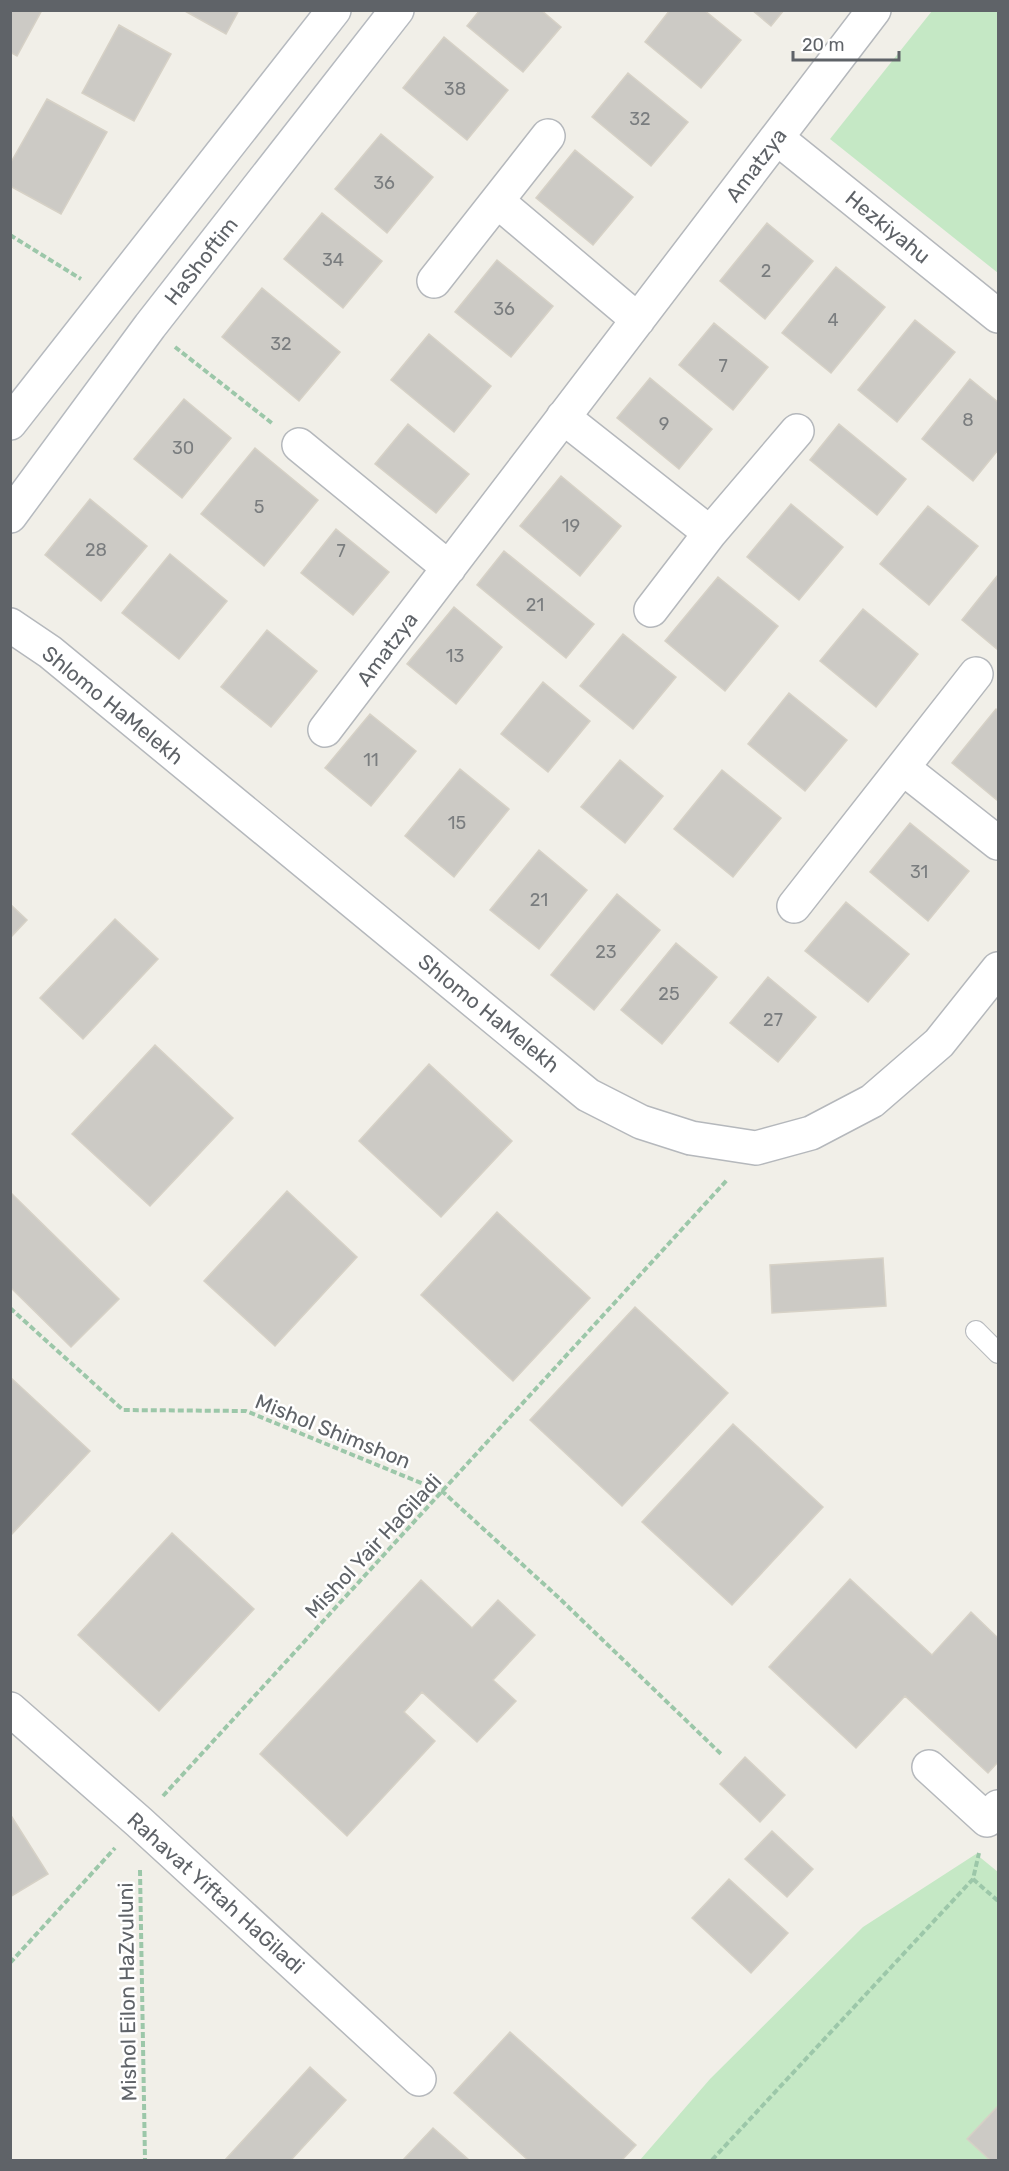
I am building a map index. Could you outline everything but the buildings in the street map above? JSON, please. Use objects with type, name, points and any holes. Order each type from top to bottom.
[{"type":"street","points":[[10,423],[334,10]]},
{"type":"street","name":"HaShoftim","points":[[10,516],[150,326],[397,10]]},
{"type":"street","name":"Amatzya","points":[[325,730],[874,10]]},
{"type":"street","points":[[434,281],[548,136]]},
{"type":"street","name":"Hezkiyahu","points":[[777,138],[999,315]]},
{"type":"street","points":[[497,201],[638,320]]},
{"type":"street","points":[[563,417],[710,533]]},
{"type":"street","points":[[651,610],[710,533],[796,431]]},
{"type":"street","points":[[299,445],[449,568]]},
{"type":"street","name":"Shlomo HaMelekh","points":[[10,625],[50,652],[588,1095],[641,1122],[691,1138],[756,1148],[811,1133],[872,1101],[939,1043],[999,969]]},
{"type":"street","points":[[794,906],[976,674]]},
{"type":"street","points":[[903,768],[999,843]]},
{"type":"street","name":"Rahavat Yiftah HaGiladi","points":[[10,1709],[139,1822],[419,2079]]},
{"type":"street","points":[[929,1767],[993,1814]]},
{"type":"lane","points":[[976,1331],[999,1353]]},
{"type":"path","points":[[10,235],[109,297]]},
{"type":"path","points":[[150,326],[299,445]]},
{"type":"path","name":"Mishol Yair HaGiladi","points":[[10,1963],[756,1148]]},
{"type":"path","name":"Mishol Shimshon","points":[[10,1308],[123,1410],[246,1411],[443,1492],[721,1754]]},
{"type":"path","points":[[712,2160],[973,1879],[993,1814]]},
{"type":"path","name":"Mishol Eilon HaZvuluni","points":[[139,1822],[145,2160]]},
{"type":"path","points":[[973,1879],[999,1901]]},
{"type":"green space","points":[[932,11],[998,11],[998,273],[830,139]]},
{"type":"green space","points":[[976,1854],[998,1872],[998,2160],[640,2160],[710,2079],[863,1927]]}]
